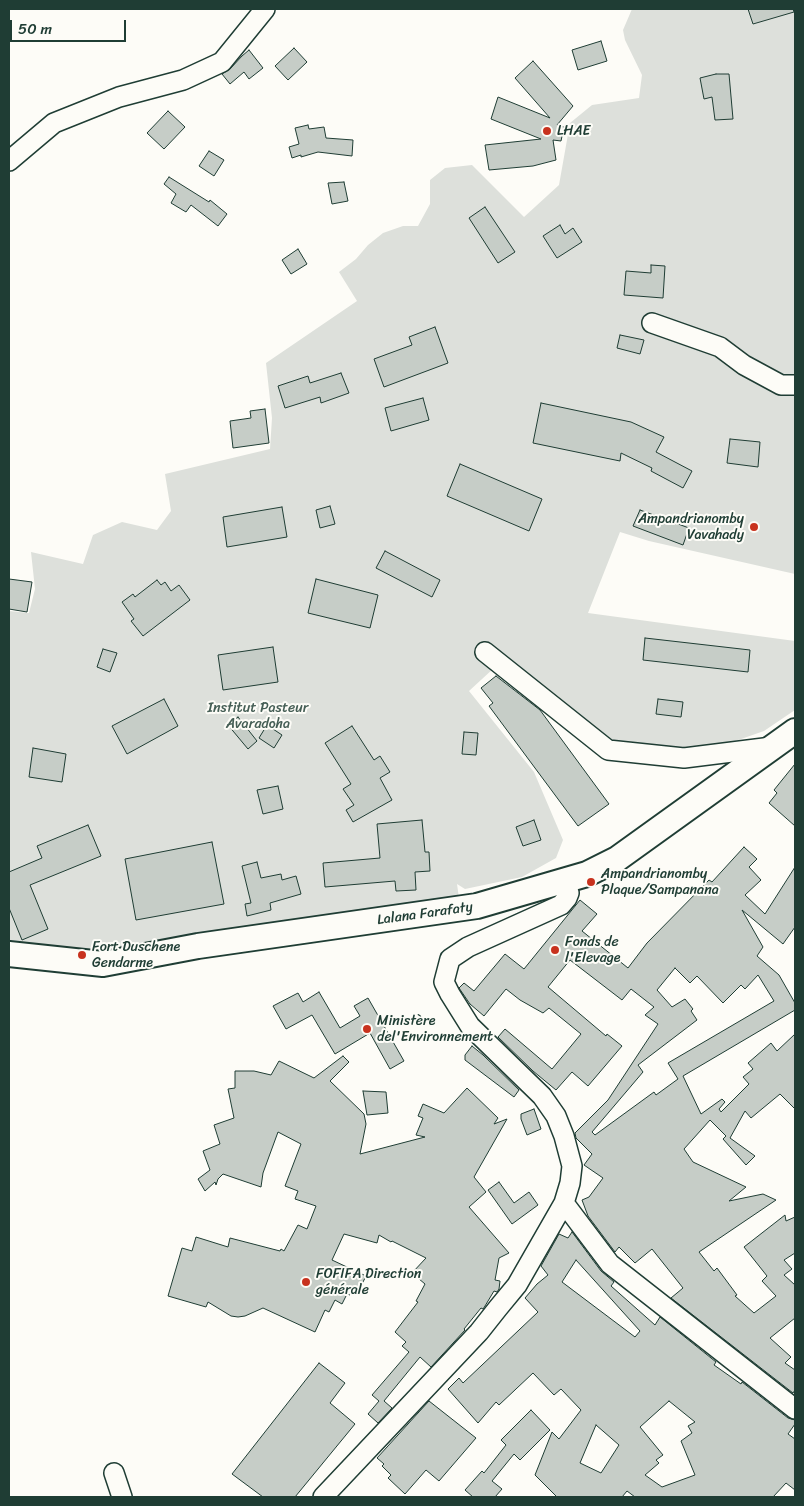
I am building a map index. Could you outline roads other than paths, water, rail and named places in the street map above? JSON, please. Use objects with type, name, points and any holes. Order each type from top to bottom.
[{"type":"main road","name":"Lalana Farafaty","points":[[9,954],[103,964],[198,946],[477,906],[587,874],[617,859],[795,731]]},
{"type":"street","points":[[9,161],[54,123],[119,97],[183,80],[222,62],[265,9]]},
{"type":"street","points":[[652,323],[720,347],[744,365],[781,385],[795,385]]},
{"type":"street","points":[[485,652],[608,750],[684,758],[772,747]]},
{"type":"street","points":[[323,1497],[479,1332],[517,1285],[564,1203],[570,1183],[572,1166],[564,1136],[556,1116],[542,1096],[470,1026],[444,982],[450,959],[468,947],[560,905],[569,893],[565,881]]},
{"type":"street","points":[[564,1203],[610,1264],[795,1409]]},
{"type":"street","points":[[114,1473],[122,1497]]},
{"type":"place","name":"LHAE","points":[[547,131]]},
{"type":"place","name":"Ampandrianomby Vavahady","points":[[754,527]]},
{"type":"place","name":"Ampandrianomby Plaque/Sampanana","points":[[591,882]]},
{"type":"place","name":"Fonds de l'Elevage","points":[[555,950]]},
{"type":"place","name":"Fort Duschene Gendarme","points":[[82,955]]},
{"type":"place","name":"Ministère del'Environnement","points":[[367,1029]]},
{"type":"place","name":"FOFIFA Direction générale","points":[[306,1282]]},
{"type":"park label","name":"Institut Pasteur Avaradoha","points":[[258,716]]}]
